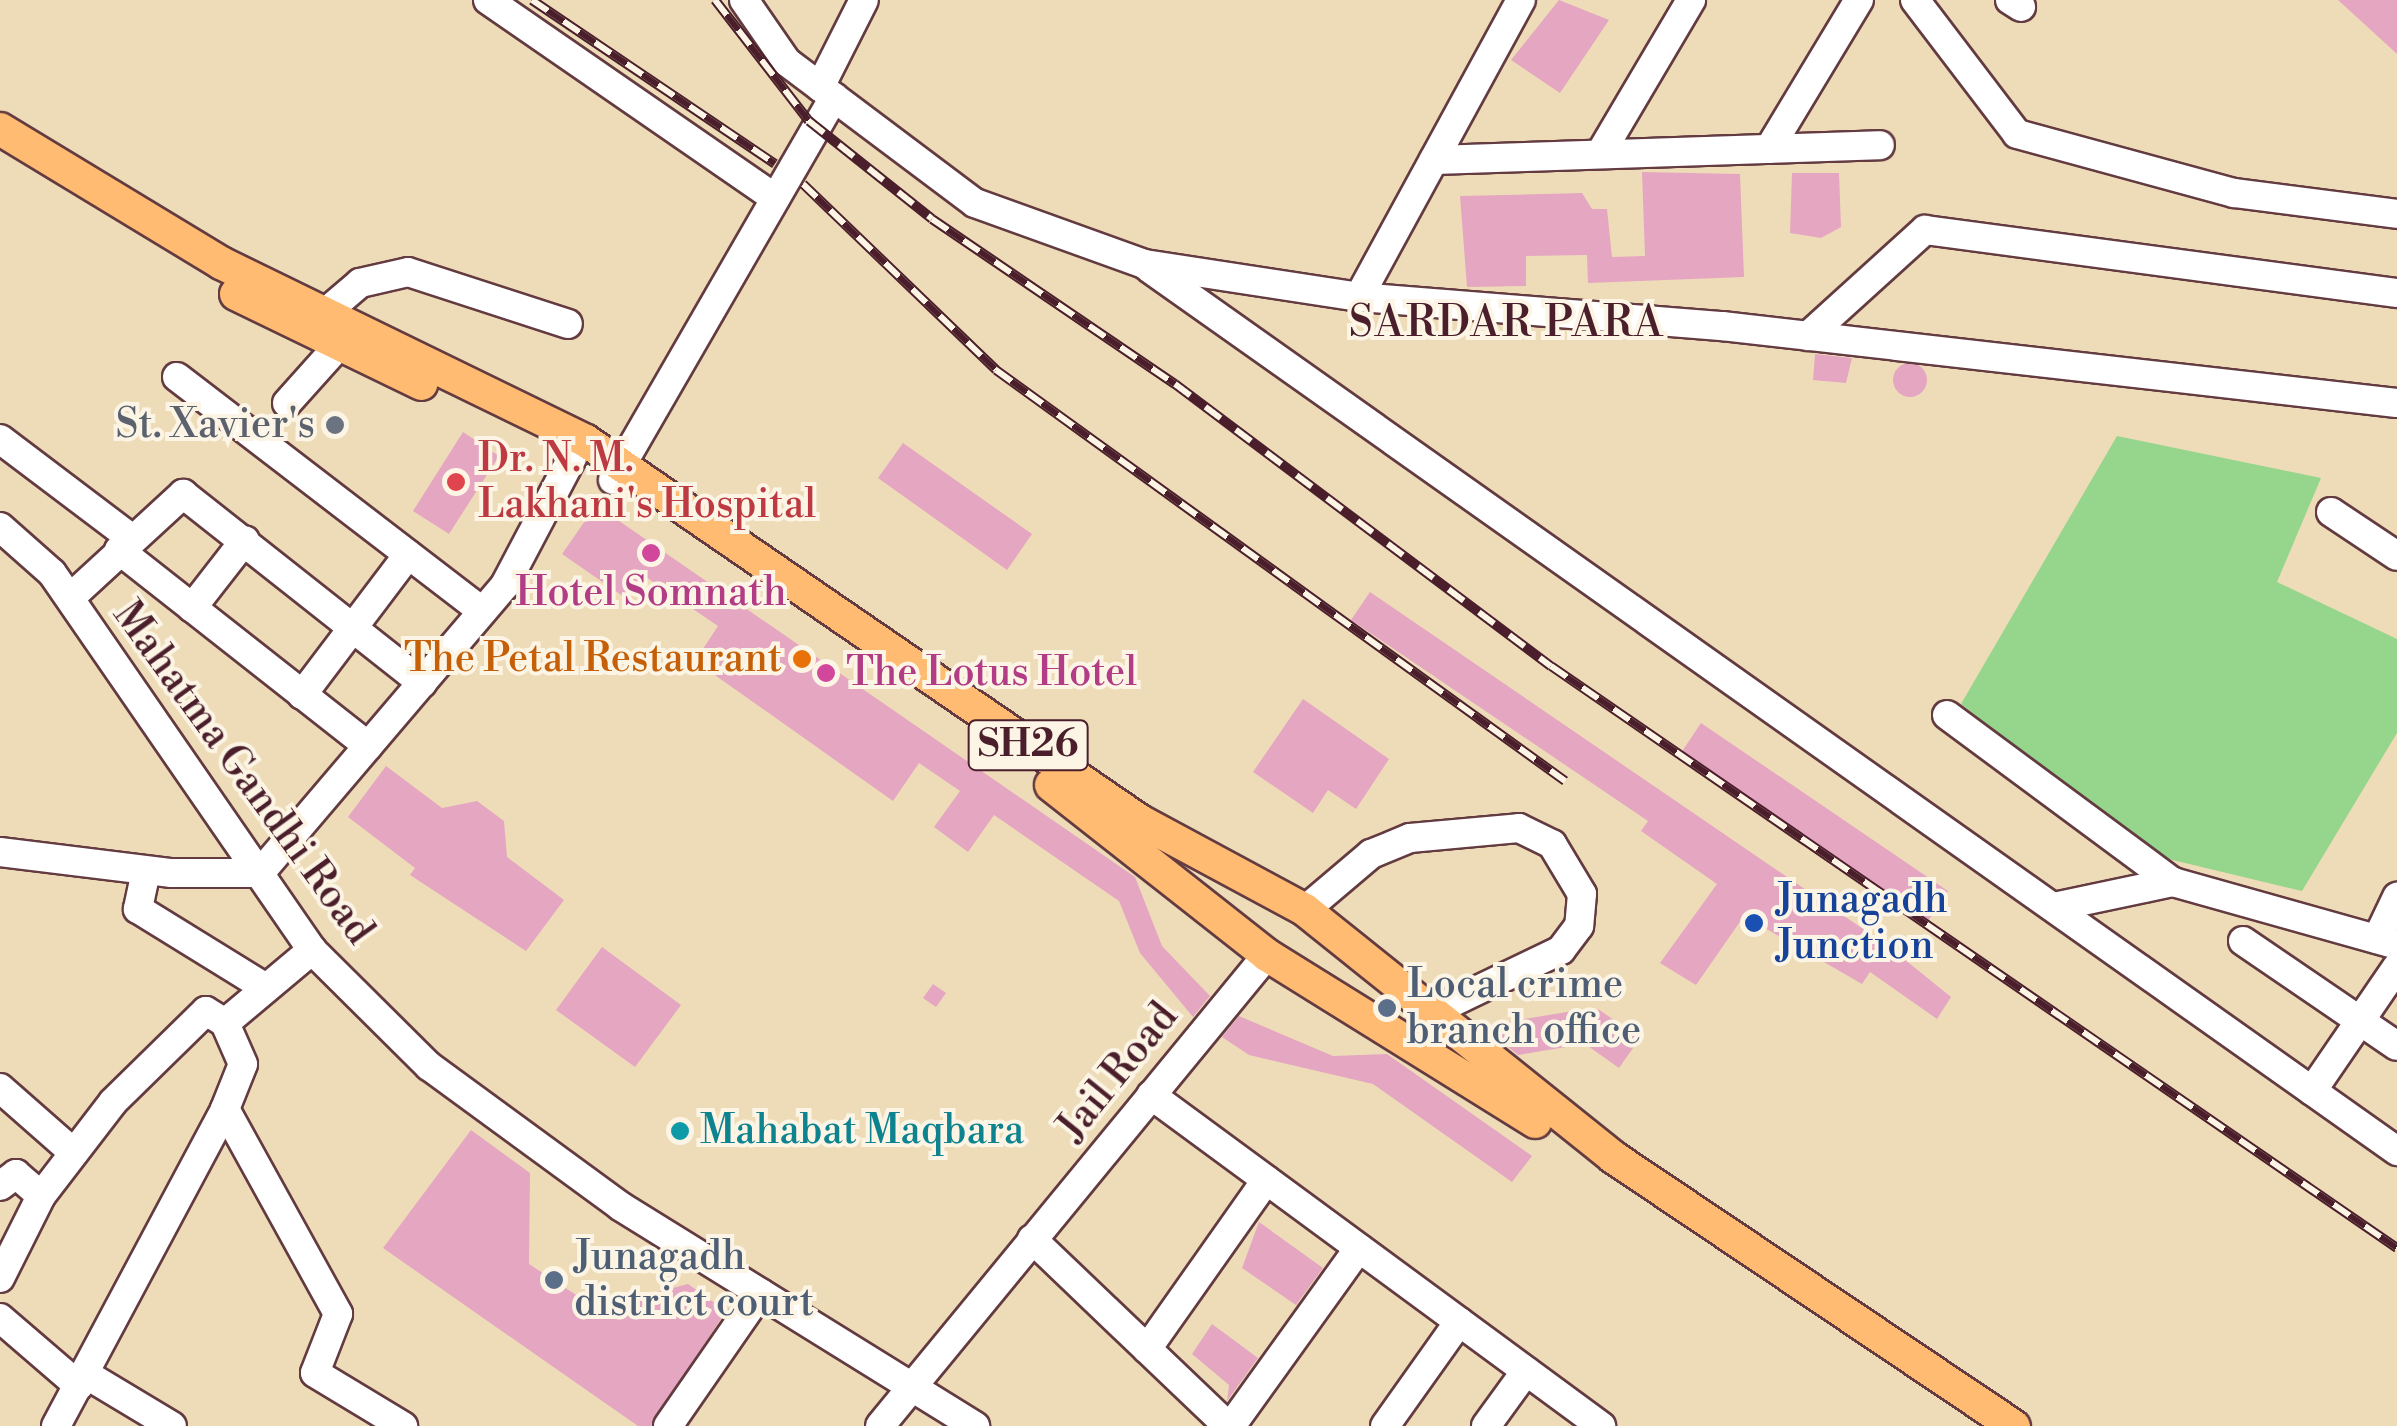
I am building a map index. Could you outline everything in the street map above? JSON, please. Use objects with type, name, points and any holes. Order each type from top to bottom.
[{"type":"main road","name":"SH26","points":[[0,129],[221,262],[325,313],[617,473],[1140,821],[1305,910],[1428,1014],[1613,1157],[2014,1426]]},
{"type":"main road","name":"SH26","points":[[0,145],[180,265],[572,458],[617,473],[923,693],[1199,900],[1267,956],[1406,1035],[1981,1426]]},
{"type":"main road","points":[[1199,900],[1223,866]]},
{"type":"main road","points":[[1311,983],[1340,940]]},
{"type":"street","points":[[488,0],[775,198]]},
{"type":"street","points":[[744,0],[787,62],[976,202],[1144,264],[1358,296],[1808,336],[2397,403]]},
{"type":"street","points":[[617,473],[775,198],[827,92],[864,0]]},
{"type":"street","points":[[1358,296],[1521,0]]},
{"type":"street","points":[[1600,154],[1691,0]]},
{"type":"street","points":[[1769,148],[1859,0]]},
{"type":"street","points":[[1915,0],[2017,134],[2234,192],[2397,214]]},
{"type":"street","points":[[1434,160],[1880,144]]},
{"type":"street","points":[[1808,336],[1925,230],[2397,292]]},
{"type":"street","points":[[1144,264],[2397,1151]]},
{"type":"street","points":[[325,313],[360,283],[408,272],[568,324]]},
{"type":"street","points":[[287,403],[339,345]]},
{"type":"street","points":[[177,377],[482,611]]},
{"type":"street","points":[[0,439],[125,544],[192,608],[368,746]]},
{"type":"street","points":[[0,852],[146,871],[260,873],[482,611],[572,458]]},
{"type":"street","points":[[70,598],[183,494],[422,682]]},
{"type":"street","points":[[2332,512],[2397,556]]},
{"type":"street","name":"Mahatma Gandhi Road","points":[[0,527],[70,598],[312,950],[429,1066],[620,1206],[975,1426]]},
{"type":"street","points":[[192,608],[245,540]]},
{"type":"street","points":[[302,695],[408,555]]},
{"type":"street","points":[[1947,715],[2173,882],[2387,942],[2397,897]]},
{"type":"street","points":[[1305,910],[1371,854],[1410,838],[1519,828],[1552,844],[1582,894],[1570,938],[1546,965],[1428,1014]]},
{"type":"street","points":[[146,871],[138,909],[266,988]]},
{"type":"street","points":[[2054,907],[2173,882]]},
{"type":"street","points":[[2243,941],[2397,1046]]},
{"type":"street","points":[[224,1023],[312,950]]},
{"type":"street","name":"Jail Road","points":[[880,1426],[1267,956]]},
{"type":"street","points":[[2312,1091],[2397,967]]},
{"type":"street","points":[[0,1278],[41,1196],[74,1153],[206,1011],[224,1023],[243,1064],[225,1109],[56,1426]]},
{"type":"street","points":[[0,1088],[74,1153]]},
{"type":"street","points":[[1151,1095],[1593,1424]]},
{"type":"street","points":[[225,1109],[338,1314],[315,1373],[403,1426]]},
{"type":"street","points":[[0,1186],[16,1174],[41,1196]]},
{"type":"street","points":[[1147,1349],[1266,1180]]},
{"type":"street","points":[[1032,1239],[1230,1426],[1359,1248]]},
{"type":"street","points":[[668,1426],[760,1292]]},
{"type":"street","points":[[0,1318],[83,1380],[172,1426]]},
{"type":"street","points":[[1385,1426],[1459,1322]]},
{"type":"street","points":[[1486,1426],[1526,1371]]},
{"type":"green space","points":[[2117,436],[2321,478],[2277,582],[2397,639],[2397,733],[2302,891],[2156,856],[1961,704]]},
{"type":"building","points":[[1559,0],[1609,20],[1560,93],[1511,60]]},
{"type":"building","points":[[2338,0],[2397,0],[2397,54]]},
{"type":"building","points":[[1642,172],[1740,174],[1744,277],[1588,283],[1587,255],[1526,256],[1526,286],[1467,287],[1460,196],[1582,193],[1592,209],[1607,209],[1612,257],[1645,256]]},
{"type":"building","points":[[1792,173],[1839,173],[1841,227],[1821,238],[1790,233]]},
{"type":"building","points":[[1815,354],[1852,358],[1846,383],[1813,380]]},
{"type":"building","points":[[1910,363],[1922,368],[1927,380],[1922,392],[1910,397],[1898,392],[1893,380],[1898,368]]},
{"type":"building","points":[[463,432],[499,456],[449,534],[413,511]]},
{"type":"building","points":[[903,443],[1032,534],[1007,570],[878,478]]},
{"type":"building","points":[[596,505],[1135,877],[1162,946],[1210,996],[1193,1017],[1140,953],[1119,901],[994,815],[968,852],[934,827],[960,791],[919,763],[893,801],[695,661],[718,626],[643,575],[627,599],[562,554]]},
{"type":"building","points":[[1370,592],[1888,946],[1951,997],[1937,1019],[1870,972],[1862,984],[1744,916],[1696,985],[1660,963],[1717,884],[1641,831],[1648,821],[1351,620]]},
{"type":"building","points":[[1303,699],[1389,759],[1356,809],[1328,790],[1313,813],[1253,772]]},
{"type":"building","points":[[1701,723],[1948,891],[1928,921],[1681,753]]},
{"type":"building","points":[[386,766],[442,808],[477,801],[504,821],[507,857],[564,900],[526,951],[410,875],[415,868],[348,817]]},
{"type":"building","points":[[602,947],[681,1005],[635,1067],[556,1010]]},
{"type":"building","points":[[933,984],[946,993],[936,1007],[923,998]]},
{"type":"building","points":[[1598,1009],[1640,1038],[1619,1068],[1578,1039]]},
{"type":"building","points":[[1573,1011],[1578,1045],[1518,1055],[1497,1038],[1494,1024]]},
{"type":"building","points":[[1239,1016],[1333,1056],[1387,1054],[1532,1156],[1512,1182],[1373,1084],[1249,1055],[1222,1037]]},
{"type":"building","points":[[471,1130],[530,1173],[529,1264],[596,1308],[688,1284],[726,1311],[651,1426],[638,1426],[383,1248]]},
{"type":"building","points":[[1259,1222],[1323,1268],[1296,1305],[1242,1268]]},
{"type":"building","points":[[1212,1324],[1258,1358],[1227,1401],[1229,1385],[1192,1354]]},
{"type":"railway","points":[[532,0],[775,164]]},
{"type":"railway","points":[[715,0],[809,121],[932,219],[1175,384],[1551,666],[2397,1248]]},
{"type":"railway","points":[[803,184],[996,370],[1565,781]]},
{"type":"place","name":"St. Xavier's","points":[[335,425]]},
{"type":"place","name":"Dr. N. M. Lakhani's Hospital","points":[[456,482]]},
{"type":"place","name":"Hotel Somnath","points":[[651,553]]},
{"type":"place","name":"The Petal Restaurant","points":[[802,659]]},
{"type":"place","name":"The Lotus Hotel","points":[[826,673]]},
{"type":"place","name":"Junagadh Junction","points":[[1754,923]]},
{"type":"place","name":"Local crime branch office","points":[[1387,1008]]},
{"type":"place","name":"Mahabat Maqbara","points":[[680,1131]]},
{"type":"place","name":"Junagadh district court","points":[[554,1280]]},
{"type":"district","name":"SARDAR PARA","points":[[1507,324]]}]
